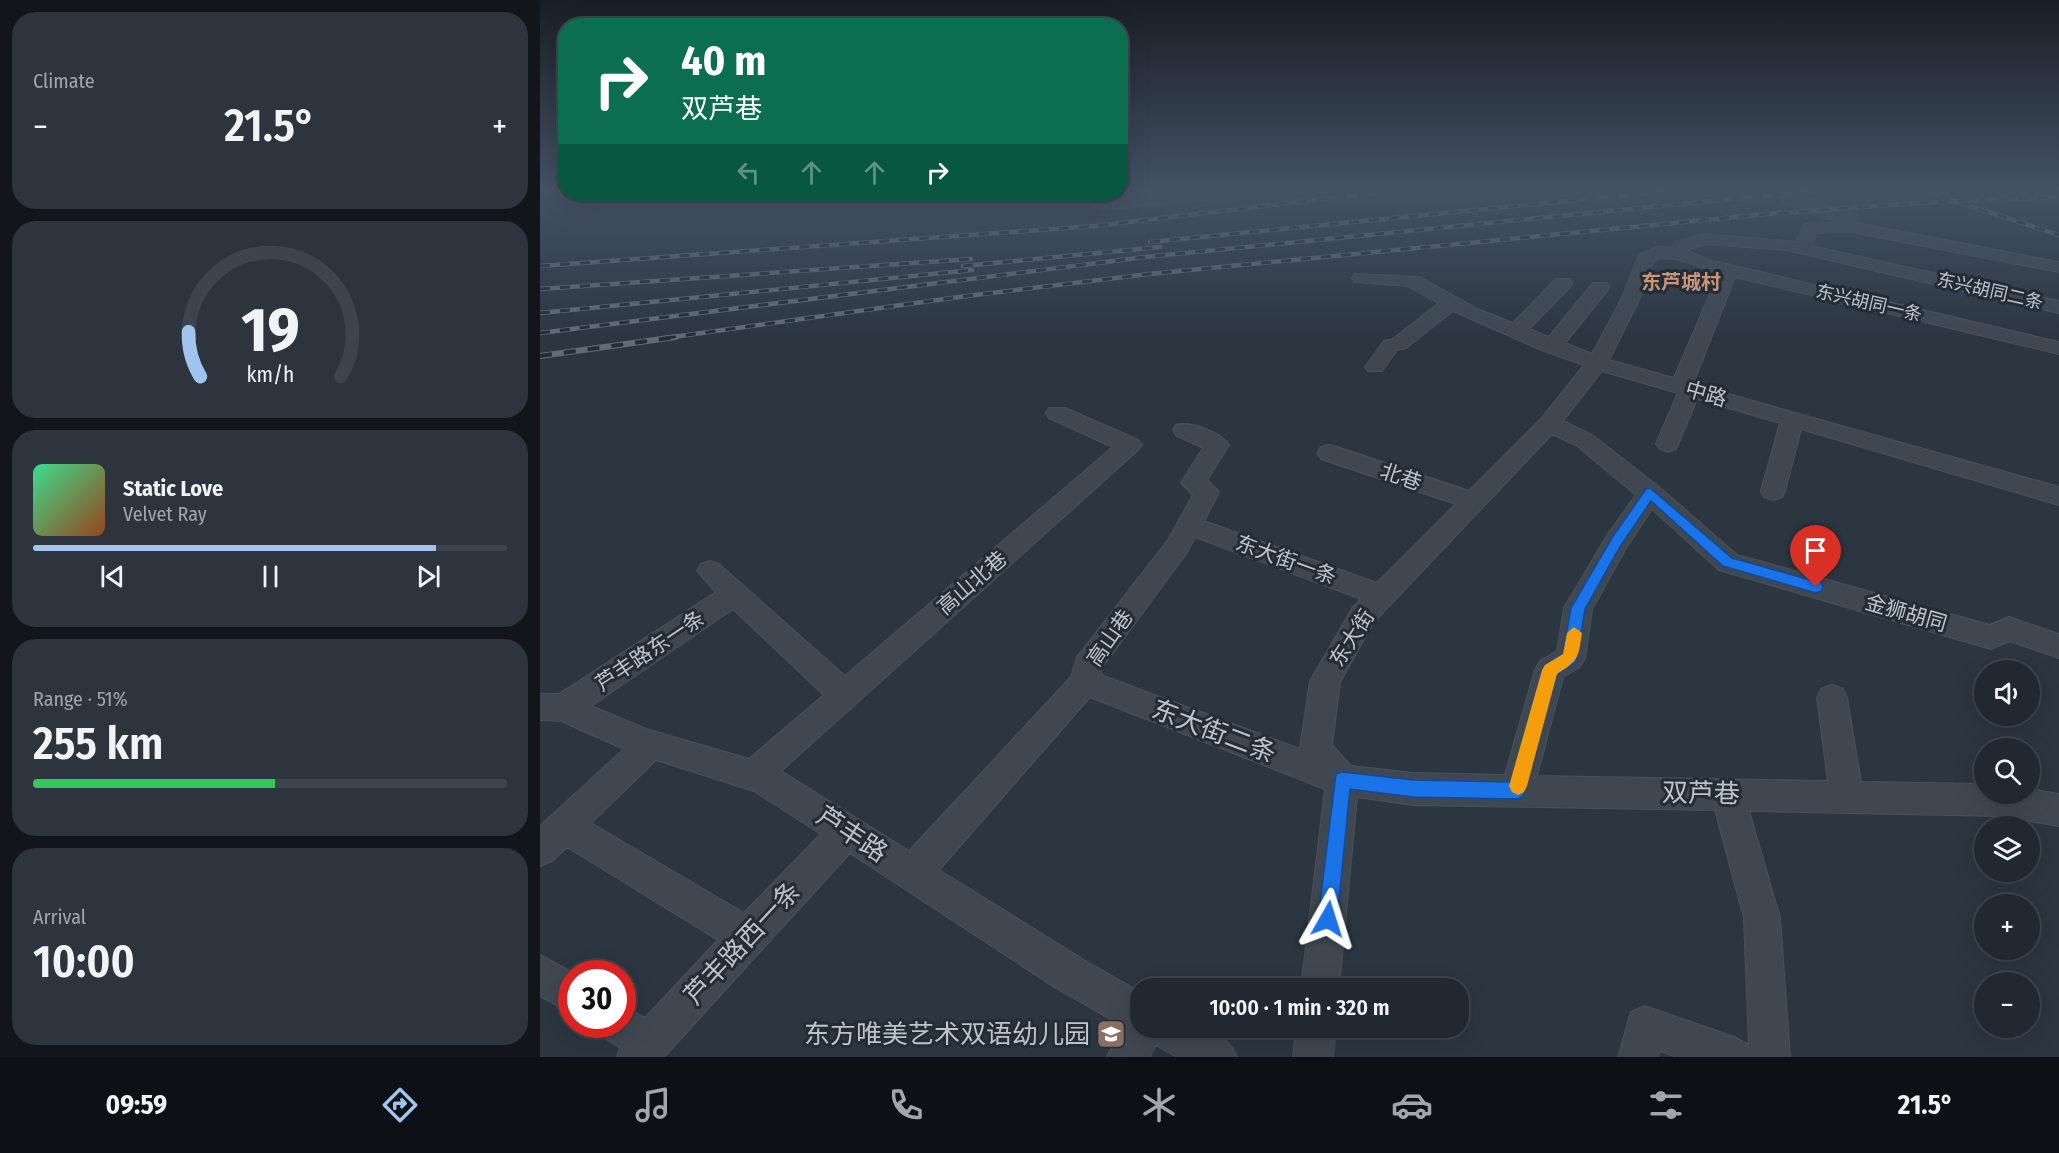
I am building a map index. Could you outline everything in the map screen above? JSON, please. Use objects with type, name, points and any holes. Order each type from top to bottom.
[{"type":"street","name":"东兴胡同二条","points":[[1680,254],[1682,246],[1703,239]]},
{"type":"street","name":"东兴胡同二条","points":[[1732,239],[1802,248],[2059,307]]},
{"type":"street","points":[[1802,248],[1806,239]]},
{"type":"street","points":[[1926,239],[2059,267]]},
{"type":"street","points":[[1762,277],[1774,246]]},
{"type":"street","name":"东大街","points":[[1342,780],[1316,748],[1325,681],[1363,615],[1549,424],[1597,363],[1630,300],[1646,259],[1656,252],[1680,254]]},
{"type":"street","name":"东兴胡同一条","points":[[1680,254],[1703,264],[2059,348]]},
{"type":"street","points":[[1668,444],[1685,389],[1729,270]]},
{"type":"street","name":"中路","points":[[1361,288],[1390,278],[1412,281],[1450,304],[1551,347],[1597,363],[2059,496]]},
{"type":"street","points":[[1516,332],[1563,283]]},
{"type":"street","points":[[1551,347],[1600,287]]},
{"type":"street","points":[[1375,367],[1391,345],[1399,344],[1450,304]]},
{"type":"street","name":"高山北巷","points":[[754,775],[1130,444],[1057,413]]},
{"type":"street","points":[[1773,491],[1792,419]]},
{"type":"street","name":"金狮胡同","points":[[1549,424],[1584,440],[1650,492],[1728,562],[1991,637],[2009,629],[2059,646]]},
{"type":"street","name":"高山巷","points":[[913,873],[1085,682],[1087,666],[1177,547],[1207,492],[1193,483],[1217,445],[1184,430]]},
{"type":"street","name":"北巷","points":[[1329,453],[1473,501]]},
{"type":"street","points":[[1517,790],[1550,670],[1570,658],[1578,608],[1617,541],[1650,492]]},
{"type":"street","name":"东大街一条","points":[[1189,525],[1382,596]]},
{"type":"street","points":[[710,571],[845,695]]},
{"type":"street","name":"芦丰路东一条","points":[[552,708],[736,593]]},
{"type":"street","name":"东大街二条","points":[[1085,682],[1342,780]]},
{"type":"street","points":[[1832,698],[1847,795]]},
{"type":"street","name":"芦丰路","points":[[552,708],[650,745],[763,778],[1070,974],[1130,1008]]},
{"type":"street","points":[[650,745],[552,838],[747,936]]},
{"type":"street","points":[[1321,978],[1342,780]]},
{"type":"street","name":"双芦巷","points":[[1342,780],[1413,789],[1847,795],[2000,800],[2059,810]]},
{"type":"street","points":[[1727,793],[1762,918],[1770,1057]]},
{"type":"street","name":"芦丰路西一条","points":[[635,1042],[747,936],[848,831]]},
{"type":"street","points":[[540,974],[558,985]]},
{"type":"street","points":[[1638,1057],[1645,1026],[1734,1057]]},
{"type":"street","points":[[1127,1057],[1138,1038]]},
{"type":"street","points":[[1182,1038],[1217,1057]]},
{"type":"street","points":[[1313,1057],[1315,1038]]},
{"type":"railway","points":[[540,266],[910,239]]},
{"type":"railway","points":[[1150,242],[1177,239]]},
{"type":"railway","points":[[540,333],[1145,257],[1324,239]]},
{"type":"railway","points":[[666,338],[959,297],[1149,274],[1506,239]]},
{"type":"railway","points":[[963,266],[1160,247]]},
{"type":"railway","points":[[540,289],[971,259]]},
{"type":"railway","points":[[540,313],[972,270]]},
{"type":"railway","points":[[540,356],[676,337]]},
{"type":"slow traffic","points":[[1518,786],[1550,670],[1570,658],[1574,633]]},
{"type":"place","name":"东方唯美艺术双语幼儿园","points":[[1111,1034]]},
{"type":"district","name":"东芦城村","points":[[1681,282]]},
{"type":"route","points":[[1328,919],[1342,780],[1413,789],[1517,790],[1550,670],[1570,658],[1578,608],[1617,541],[1650,492],[1728,562],[1816,587]]}]
